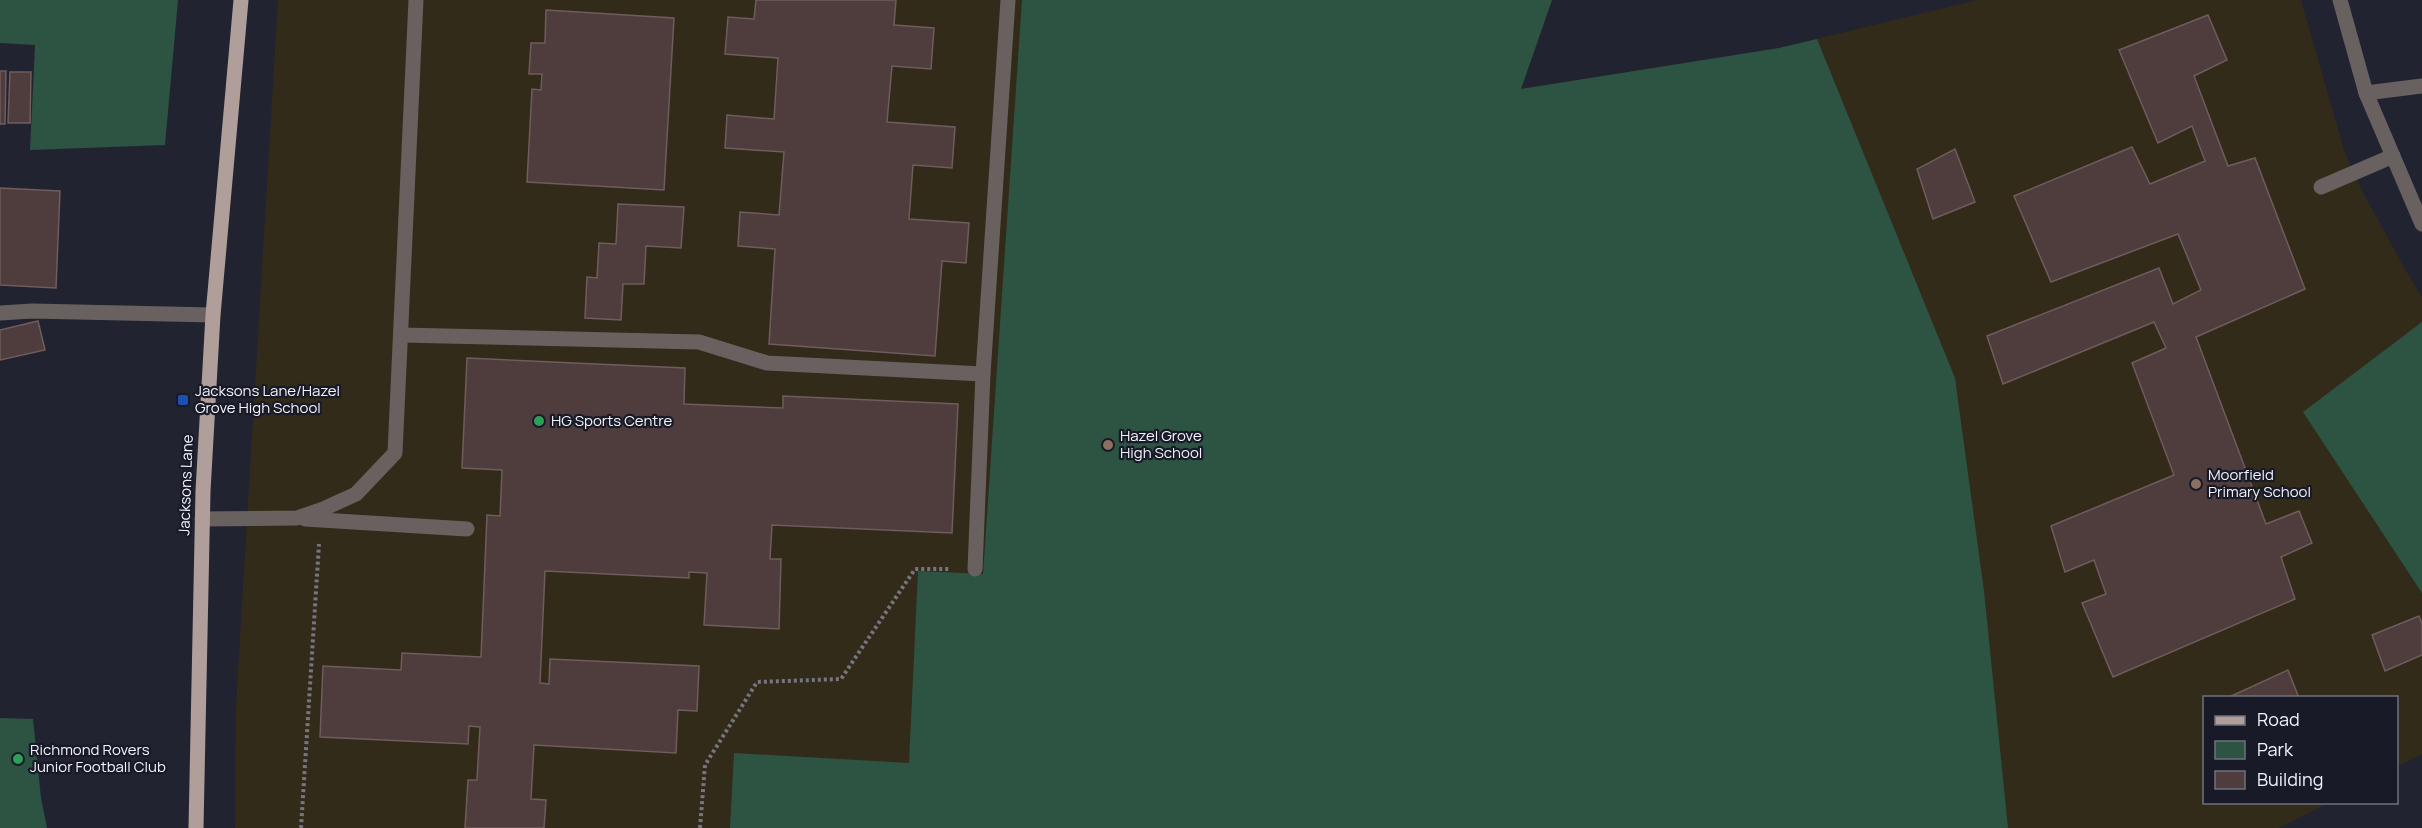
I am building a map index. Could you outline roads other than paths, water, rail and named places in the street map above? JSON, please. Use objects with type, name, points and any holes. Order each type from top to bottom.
[{"type":"main road","name":"Jacksons Lane","points":[[196,828],[202,519],[213,315],[241,0]]},
{"type":"street","points":[[297,518],[356,494],[395,453],[416,0]]},
{"type":"street","points":[[975,569],[983,374],[1008,0]]},
{"type":"street","points":[[2340,0],[2366,93],[2422,224]]},
{"type":"street","points":[[2366,93],[2422,86]]},
{"type":"street","points":[[2321,187],[2393,156]]},
{"type":"street","points":[[0,314],[32,311],[213,315]]},
{"type":"street","points":[[401,335],[699,342],[767,363],[983,374]]},
{"type":"street","points":[[202,519],[297,518],[467,530]]},
{"type":"place","name":"Jacksons Lane/Hazel Grove High School","points":[[183,400]]},
{"type":"place","name":"HG Sports Centre","points":[[539,421]]},
{"type":"place","name":"Hazel Grove High School","points":[[1108,445]]},
{"type":"place","name":"Moorfield Primary School","points":[[2196,484]]},
{"type":"place","name":"Richmond Rovers Junior Football Club","points":[[18,759]]}]
